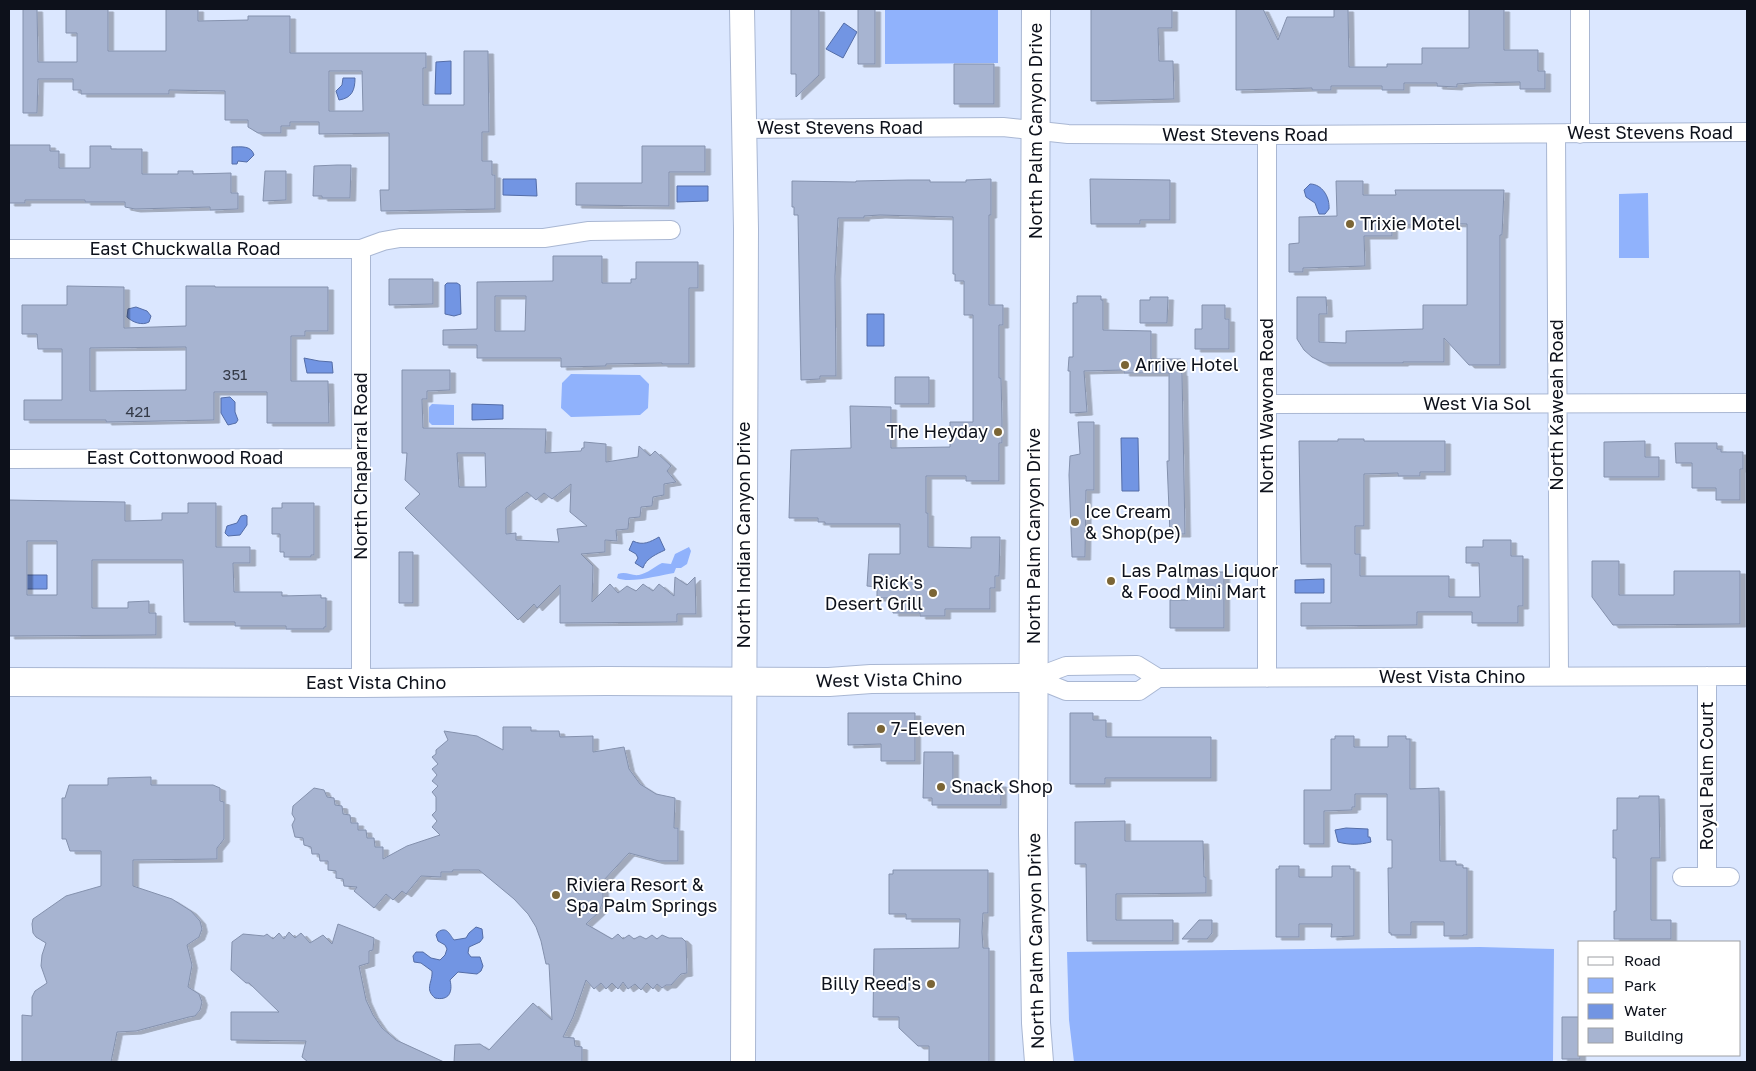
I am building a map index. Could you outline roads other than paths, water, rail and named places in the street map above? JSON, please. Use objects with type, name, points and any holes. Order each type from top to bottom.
[{"type":"main road","name":"North Indian Canyon Drive","points":[[742,9],[746,229],[743,1062]]},
{"type":"main road","name":"North Palm Canyon Drive","points":[[1036,9],[1033,833],[1036,1023],[1039,1062]]},
{"type":"main road","name":"West Vista Chino","points":[[744,682],[1034,678]]},
{"type":"main road","name":"East Vista Chino","points":[[9,682],[744,682]]},
{"type":"street","points":[[1580,9],[1580,134]]},
{"type":"street","name":"West Stevens Road","points":[[743,129],[1003,127],[1068,134],[1268,135],[1747,132]]},
{"type":"street","name":"North Kaweah Road","points":[[1556,134],[1559,676]]},
{"type":"street","name":"North Wawona Road","points":[[1267,678],[1268,135]]},
{"type":"street","name":"East Chuckwalla Road","points":[[9,249],[361,249],[382,241],[400,238],[544,238],[589,231],[672,230]]},
{"type":"street","name":"North Chaparral Road","points":[[361,249],[361,683]]},
{"type":"street","name":"West Via Sol","points":[[1267,404],[1747,402]]},
{"type":"street","name":"East Cottonwood Road","points":[[9,459],[361,458]]},
{"type":"street","name":"West Vista Chino","points":[[1034,678],[1066,666],[1138,665],[1158,678],[1747,676]]},
{"type":"street","name":"Royal Palm Court","points":[[1707,676],[1707,877]]},
{"type":"street","name":"West Vista Chino","points":[[1034,678],[1066,691],[1139,691],[1158,678]]},
{"type":"street","points":[[1682,877],[1730,877]]},
{"type":"water","points":[[844,23],[857,32],[843,58],[826,49]]},
{"type":"water","points":[[451,61],[451,94],[435,94],[436,62]]},
{"type":"water","points":[[343,78],[355,78],[354,86],[350,95],[339,100],[336,91],[342,85]]},
{"type":"water","points":[[232,147],[248,148],[254,155],[247,162],[238,161],[237,164],[232,164]]},
{"type":"water","points":[[503,179],[536,179],[537,196],[503,195]]},
{"type":"water","points":[[1310,184],[1318,186],[1327,196],[1329,209],[1325,214],[1319,214],[1315,203],[1306,197],[1304,190]]},
{"type":"water","points":[[677,186],[708,186],[708,201],[677,202]]},
{"type":"water","points":[[447,283],[457,283],[460,285],[461,314],[454,316],[445,314],[445,285]]},
{"type":"water","points":[[136,307],[147,311],[151,316],[149,322],[137,323],[127,317],[128,309]]},
{"type":"water","points":[[867,314],[884,314],[884,346],[867,346]]},
{"type":"water","points":[[304,358],[332,362],[333,373],[307,373]]},
{"type":"water","points":[[230,397],[235,402],[235,412],[238,420],[236,423],[228,425],[221,413],[221,398]]},
{"type":"water","points":[[472,404],[503,405],[503,419],[472,420]]},
{"type":"water","points":[[1121,438],[1138,438],[1139,491],[1122,491]]},
{"type":"water","points":[[241,516],[247,516],[247,525],[240,535],[228,536],[225,533],[227,526],[237,523]]},
{"type":"water","points":[[659,537],[665,550],[649,559],[643,568],[635,563],[638,558],[636,554],[629,550],[633,541],[643,543]]},
{"type":"water","points":[[15,575],[47,575],[47,589],[15,589]]},
{"type":"water","points":[[1324,579],[1324,593],[1295,593],[1295,580]]},
{"type":"water","points":[[1346,828],[1368,829],[1368,837],[1370,837],[1371,842],[1346,844],[1338,842],[1335,830]]},
{"type":"water","points":[[476,927],[482,929],[483,938],[480,942],[469,947],[468,953],[471,957],[480,957],[483,966],[481,971],[477,974],[458,972],[450,980],[451,988],[449,995],[440,999],[435,998],[429,988],[432,971],[421,963],[414,962],[413,956],[416,952],[423,952],[431,958],[440,960],[445,955],[447,949],[445,945],[438,941],[436,935],[438,932],[446,930],[454,940],[466,938]]},
{"type":"place","name":"Trixie Motel","points":[[1350,224]]},
{"type":"place","name":"Arrive Hotel","points":[[1125,365]]},
{"type":"place","name":"The Heyday","points":[[998,432]]},
{"type":"place","name":"Ice Cream & Shop(pe)","points":[[1075,522]]},
{"type":"place","name":"Las Palmas Liquor & Food Mini Mart","points":[[1111,581]]},
{"type":"place","name":"Rick's Desert Grill","points":[[933,593]]},
{"type":"place","name":"7-Eleven","points":[[881,729]]},
{"type":"place","name":"Snack Shop","points":[[941,787]]},
{"type":"place","name":"Riviera Resort & Spa Palm Springs","points":[[556,895]]},
{"type":"place","name":"Billy Reed's","points":[[931,984]]}]
